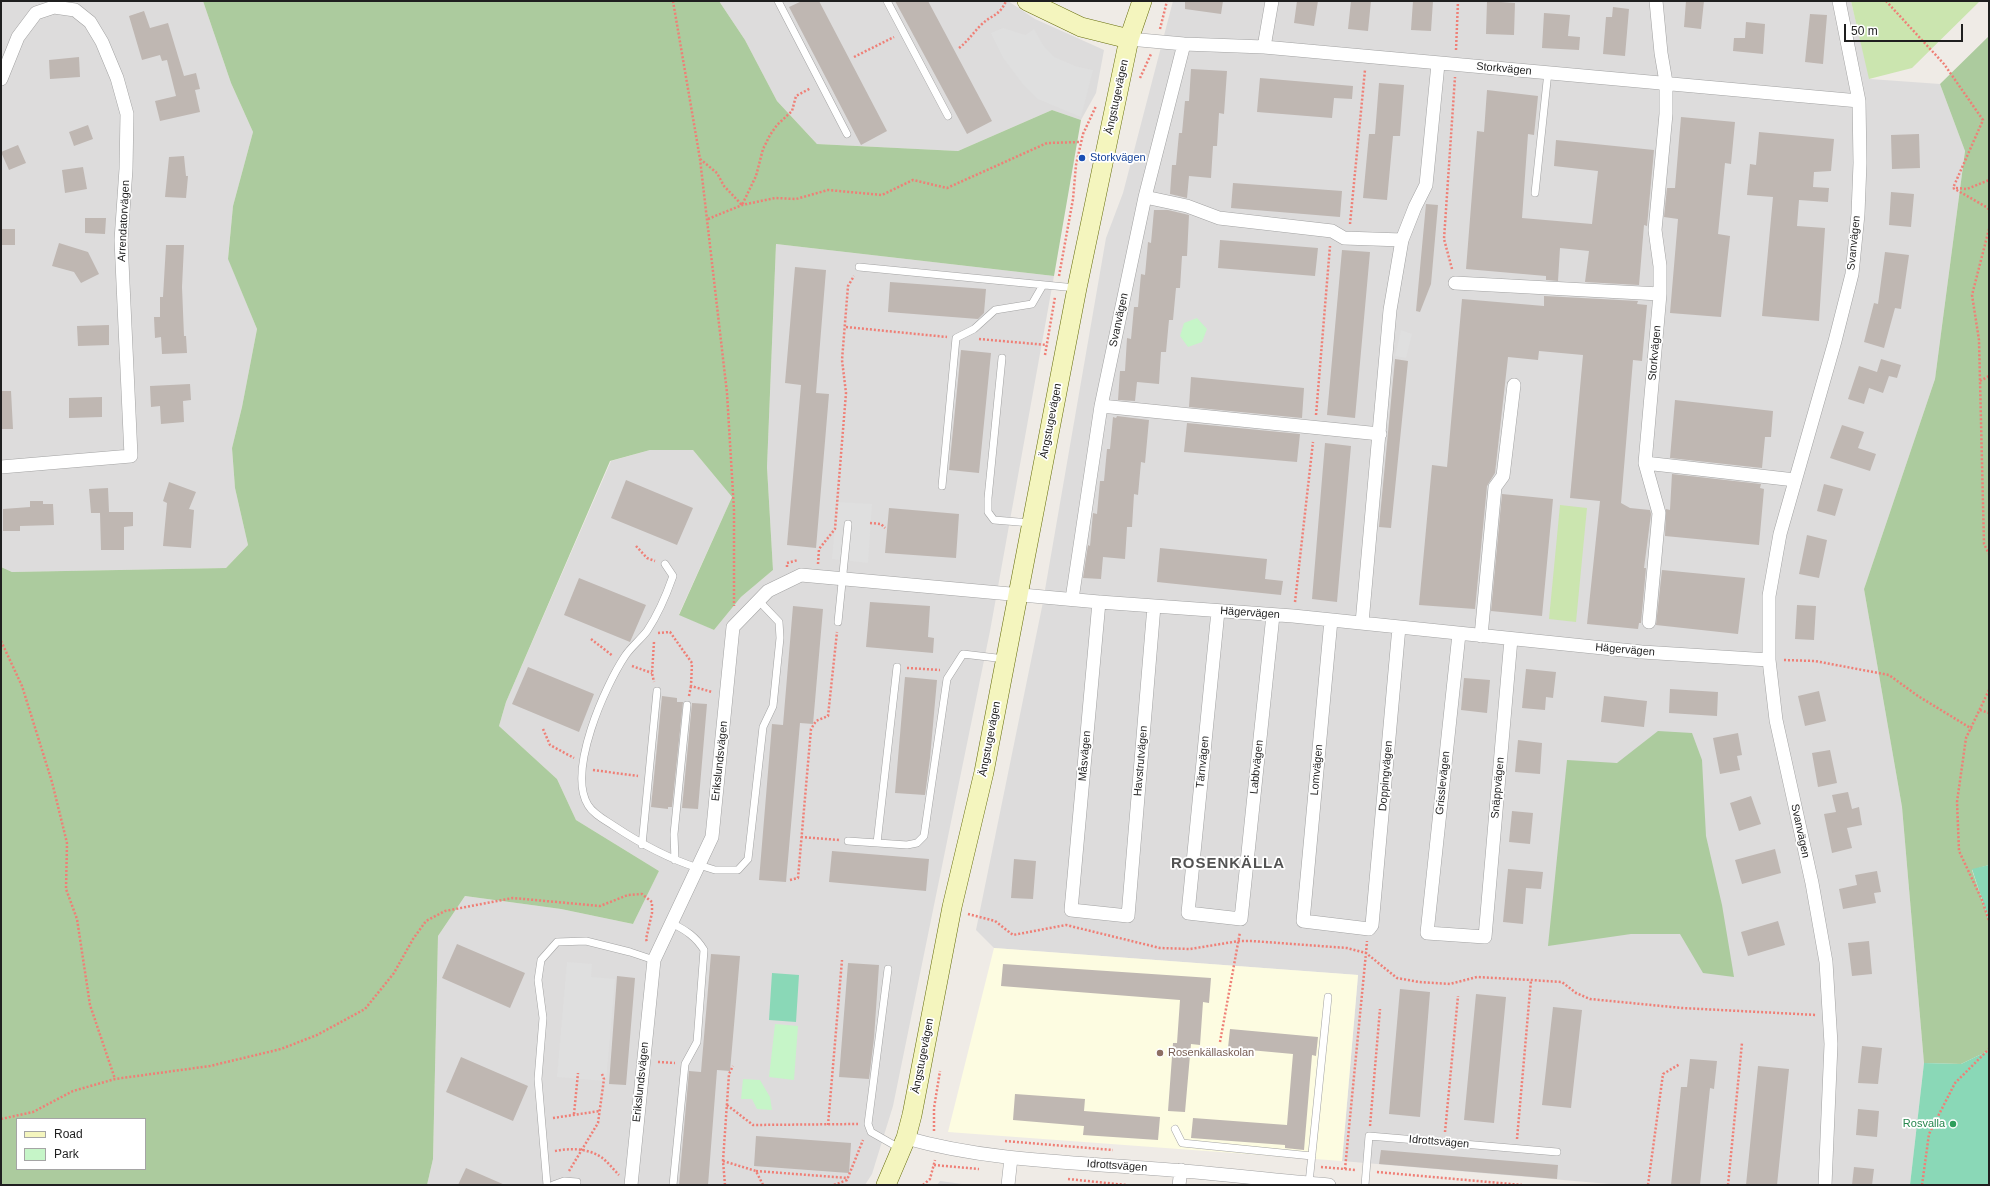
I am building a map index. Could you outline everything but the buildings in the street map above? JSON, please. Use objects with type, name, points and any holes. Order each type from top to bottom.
[{"type":"street","points":[[1027,1],[1081,27],[1129,39]]},
{"type":"street","name":"Ängstugevägen","points":[[886,1185],[904,1143],[912,1115],[952,907],[984,772],[1077,288],[1129,39],[1142,1]]},
{"type":"street","points":[[1264,47],[1272,1]]},
{"type":"street","points":[[1656,1],[1661,54],[1666,82]]},
{"type":"street","name":"Svanvägen","points":[[1825,1185],[1831,1044],[1824,955],[1812,883],[1776,720],[1769,660],[1769,596],[1780,534],[1835,341],[1852,274],[1860,163],[1859,101],[1839,1]]},
{"type":"street","name":"Arrendatorvägen","points":[[1,79],[18,37],[22,31],[36,13],[54,7],[75,10],[90,22],[102,42],[117,78],[127,114],[126,169],[120,240],[131,456],[1,467]]},
{"type":"street","name":"Storkvägen","points":[[1129,39],[1184,44],[1264,47],[1438,64],[1666,82],[1859,101]]},
{"type":"street","name":"Svanvägen","points":[[1072,599],[1101,406],[1144,197],[1184,44]]},
{"type":"street","points":[[1362,622],[1390,310],[1402,240],[1415,207],[1426,185],[1438,64]]},
{"type":"street","name":"Storkvägen","points":[[1649,622],[1659,513],[1645,463],[1660,294],[1660,266],[1655,230],[1666,114],[1666,82]]},
{"type":"street","points":[[1144,197],[1187,206],[1219,218],[1332,231],[1344,238],[1402,240]]},
{"type":"street","points":[[1455,283],[1660,294]]},
{"type":"street","points":[[1481,636],[1495,487],[1503,476],[1514,385]]},
{"type":"street","points":[[1101,406],[1380,434]]},
{"type":"street","points":[[1645,463],[1795,480]]},
{"type":"street","points":[[733,627],[768,591],[801,575],[1018,593]]},
{"type":"street","name":"Hägervägen","points":[[1018,593],[1099,602],[1362,622],[1400,628],[1706,657],[1769,660]]},
{"type":"street","name":"Måsvägen","points":[[1099,602],[1071,910],[1128,916]]},
{"type":"street","name":"Havstrutvägen","points":[[1128,916],[1154,606]]},
{"type":"street","name":"Tärnvägen","points":[[1218,611],[1188,913],[1241,919]]},
{"type":"street","name":"Labbvägen","points":[[1241,919],[1273,615]]},
{"type":"street","name":"Lomvägen","points":[[1331,620],[1304,921],[1369,929],[1372,925]]},
{"type":"street","name":"Erikslundsvägen","points":[[631,1182],[654,960],[712,837],[733,627]]},
{"type":"street","name":"Doppingvägen","points":[[1372,925],[1400,628]]},
{"type":"street","name":"Grisslevägen","points":[[1459,634],[1427,933],[1485,937]]},
{"type":"street","name":"Snäppvägen","points":[[1485,937],[1511,639]]},
{"type":"street","name":"Idrottsvägen","points":[[904,1143],[1010,1158],[1181,1170],[1329,1185]]},
{"type":"street","points":[[1008,1185],[1010,1158]]},
{"type":"street","points":[[1179,1185],[1181,1170]]},
{"type":"lane","points":[[778,1],[847,134]]},
{"type":"lane","points":[[887,1],[948,116]]},
{"type":"lane","points":[[1535,193],[1548,72]]},
{"type":"lane","points":[[858,267],[1077,288]]},
{"type":"lane","points":[[942,486],[956,338],[974,329],[995,310],[1032,304],[1043,285]]},
{"type":"lane","points":[[1002,358],[988,498],[988,512],[994,520],[1032,524]]},
{"type":"lane","points":[[838,622],[848,524]]},
{"type":"lane","points":[[665,564],[673,576],[661,609],[646,632],[622,662],[608,688],[588,739],[582,763],[581,785],[588,805],[601,818],[642,845],[675,860],[698,867],[715,870],[738,870],[748,859],[763,727],[773,706],[780,638],[780,622],[759,601]]},
{"type":"lane","points":[[848,841],[907,845],[917,843],[924,836],[947,680],[963,654],[1005,659]]},
{"type":"lane","points":[[877,843],[897,667]]},
{"type":"lane","points":[[642,845],[657,691]]},
{"type":"lane","points":[[675,860],[674,834],[687,705]]},
{"type":"lane","points":[[671,923],[682,928],[697,939],[704,950],[697,1042],[684,1064],[673,1185]]},
{"type":"lane","points":[[546,1185],[538,1079],[543,1018],[538,980],[541,960],[556,942],[586,941],[630,952],[654,960]]},
{"type":"lane","points":[[888,969],[869,1126],[871,1132],[904,1143]]},
{"type":"lane","points":[[1309,1183],[1328,997]]},
{"type":"lane","points":[[1175,1129],[1182,1143],[1312,1156]]},
{"type":"lane","points":[[1365,1185],[1369,1136]]},
{"type":"lane","name":"Idrottsvägen","points":[[1369,1136],[1557,1152]]},
{"type":"lane","points":[[553,1185],[564,1181],[577,1182]]},
{"type":"path","points":[[673,1],[700,159],[708,219],[726,393],[734,510],[733,627]]},
{"type":"path","points":[[959,48],[968,41],[988,19],[998,15],[1006,1]]},
{"type":"path","points":[[1455,283],[1444,239],[1456,65],[1458,1]]},
{"type":"path","points":[[1886,1],[1944,64],[1983,120],[1953,188]]},
{"type":"path","points":[[854,57],[904,32]]},
{"type":"path","points":[[1338,234],[1350,224],[1367,56]]},
{"type":"path","points":[[742,205],[752,188],[763,149],[773,130],[792,110],[796,96],[821,83]]},
{"type":"path","points":[[708,219],[742,205],[775,198],[796,199],[828,190],[882,195],[913,180],[947,188],[1047,143],[1081,142]]},
{"type":"path","points":[[700,159],[717,172],[724,186],[742,205]]},
{"type":"path","points":[[1953,188],[1967,189],[1989,180]]},
{"type":"path","points":[[1953,188],[1988,208],[1989,212]]},
{"type":"path","points":[[1989,229],[1972,295],[1978,340],[1980,381],[1984,544],[1989,554]]},
{"type":"path","points":[[817,576],[819,549],[835,529],[846,393],[842,360],[848,286],[858,267]]},
{"type":"path","points":[[1980,381],[1989,376]]},
{"type":"path","points":[[870,523],[881,524],[884,528]]},
{"type":"path","points":[[636,546],[647,558],[665,564]]},
{"type":"path","points":[[790,880],[798,878],[811,730],[816,721],[828,716],[838,622]]},
{"type":"path","points":[[592,639],[622,662],[652,673],[654,641],[646,632]]},
{"type":"path","points":[[646,632],[655,634],[670,632],[692,663],[691,686],[727,695]]},
{"type":"path","points":[[1,642],[22,686],[54,790],[67,843],[66,889],[76,919],[90,1005],[115,1079]]},
{"type":"path","points":[[1769,660],[1815,661],[1889,675],[1918,696],[1972,729]]},
{"type":"path","points":[[906,668],[951,672]]},
{"type":"path","points":[[1989,690],[1972,729],[1966,738],[1957,802],[1959,851],[1982,900],[1989,921]]},
{"type":"path","points":[[1980,710],[1989,714]]},
{"type":"path","points":[[542,729],[550,745],[592,770],[648,777]]},
{"type":"path","points":[[802,837],[830,840]]},
{"type":"path","points":[[1,1119],[33,1112],[73,1091],[115,1079],[210,1066],[281,1049],[324,1031],[365,1009],[394,973],[413,939],[426,921],[445,911],[513,898],[600,906],[628,895],[642,894],[652,902],[652,913],[646,939],[654,960]]},
{"type":"path","points":[[966,914],[995,921],[1013,935],[1066,925],[1160,948],[1190,949],[1239,941],[1347,948],[1366,953],[1397,978],[1419,982],[1450,984],[1477,977],[1562,982],[1576,993],[1590,999],[1682,1008],[1829,1016]]},
{"type":"path","points":[[1220,1042],[1239,941]]},
{"type":"path","points":[[1345,1169],[1366,953]]},
{"type":"path","points":[[828,1125],[842,960]]},
{"type":"path","points":[[1516,1149],[1531,980]]},
{"type":"path","points":[[1444,1142],[1458,996]]},
{"type":"path","points":[[1369,1136],[1380,1008]]},
{"type":"path","points":[[1728,1185],[1742,1043]]},
{"type":"path","points":[[1922,1185],[1929,1134],[1955,1083],[1989,1049]]},
{"type":"path","points":[[658,1062],[679,1064]]},
{"type":"path","points":[[1648,1185],[1663,1074],[1680,1064]]},
{"type":"path","points":[[725,1185],[723,1162],[729,1074],[733,1066]]},
{"type":"path","points":[[574,1114],[578,1073]]},
{"type":"path","points":[[564,1181],[580,1151],[598,1123],[604,1079],[602,1074]]},
{"type":"path","points":[[727,1105],[753,1125],[869,1126],[848,1178],[834,1185]]},
{"type":"path","points":[[542,1120],[600,1111]]},
{"type":"path","points":[[544,1153],[564,1149],[590,1152],[601,1157],[621,1177],[631,1182]]},
{"type":"path","points":[[723,1162],[756,1171],[848,1178]]},
{"type":"path","points":[[756,1171],[763,1185]]},
{"type":"shaded area","points":[[1,1],[203,1],[231,83],[253,132],[233,206],[228,258],[257,329],[242,407],[232,448],[235,488],[248,545],[226,568],[12,572],[1,567]]},
{"type":"shaded area","points":[[719,1],[1008,1],[1035,19],[1104,50],[1096,93],[1081,120],[1052,110],[958,151],[817,144],[777,101],[745,40]]},
{"type":"shaded area","points":[[1173,1],[1851,1],[1870,79],[1940,84],[1965,151],[1935,379],[1864,589],[1902,807],[1924,1063],[1910,1185],[1621,1185],[1342,1161],[1358,975],[994,948],[976,930],[1042,607],[1106,238],[1123,193]]},
{"type":"shaded area","points":[[1003,28],[1025,35],[1034,29],[1043,45],[1054,57],[1075,66],[1093,70],[1081,117],[1038,99],[1022,83],[1004,59],[991,33]]},
{"type":"shaded area","points":[[776,244],[1054,276],[990,631],[893,1106],[872,1174],[865,1185],[427,1185],[433,1159],[438,936],[465,896],[561,909],[633,924],[659,871],[576,820],[557,779],[499,726],[506,702],[611,461],[650,450],[693,450],[732,497],[679,614],[714,630],[741,597],[773,570],[767,467]]},
{"type":"shaded area","points":[[1401,330],[1412,334],[1406,358],[1395,356]]},
{"type":"shaded area","points":[[837,502],[872,504],[868,563],[832,559]]},
{"type":"shaded area","name":"Rosenkällaskolan","points":[[994,948],[1358,975],[1342,1161],[948,1132]]},
{"type":"shaded area","points":[[567,962],[592,964],[591,977],[615,979],[606,1081],[557,1077]]},
{"type":"shaded area","points":[[940,1181],[970,1185],[937,1185]]},
{"type":"green space","points":[[203,1],[719,1],[745,40],[777,101],[817,144],[958,151],[1052,110],[1081,120],[1054,276],[776,244],[767,467],[773,570],[741,597],[714,630],[679,615],[732,497],[693,450],[650,450],[610,461],[506,702],[499,726],[557,779],[576,820],[659,871],[633,924],[561,909],[465,896],[438,936],[433,1159],[427,1185],[1,1185],[1,567],[12,572],[226,568],[248,545],[235,488],[232,448],[242,407],[257,329],[228,259],[233,206],[253,132],[231,83]]},
{"type":"green space","points":[[1851,1],[1980,1],[1912,68],[1869,79]]},
{"type":"green space","points":[[1989,36],[1989,865],[1972,870],[1989,921],[1989,1049],[1988,1051],[1961,1064],[1924,1063],[1902,807],[1864,589],[1935,379],[1965,151],[1940,84]]},
{"type":"green space","points":[[1197,318],[1207,329],[1202,342],[1188,347],[1180,336],[1184,323]]},
{"type":"green space","points":[[1560,505],[1587,508],[1576,622],[1549,619]]},
{"type":"green space","points":[[1658,731],[1692,733],[1702,760],[1706,836],[1722,905],[1734,977],[1703,973],[1680,934],[1631,934],[1548,946],[1567,760],[1617,763]]},
{"type":"green space","points":[[1989,865],[1989,921],[1972,869]]},
{"type":"green space","points":[[772,973],[799,975],[796,1022],[769,1020]]},
{"type":"green space","points":[[775,1024],[798,1026],[794,1080],[769,1077]]},
{"type":"green space","name":"Rosvalla","points":[[1989,1049],[1989,1185],[1910,1185],[1924,1063],[1961,1064],[1988,1051]]},
{"type":"green space","points":[[743,1079],[760,1080],[770,1097],[772,1110],[757,1109],[752,1099],[741,1099]]},
{"type":"place","name":"Storkvägen","points":[[1082,158]]},
{"type":"place","name":"Rosenkällaskolan","points":[[1160,1053]]},
{"type":"place","name":"Rosvalla","points":[[1953,1124]]},
{"type":"district","name":"ROSENKÄLLA","points":[[1228,864]]}]
